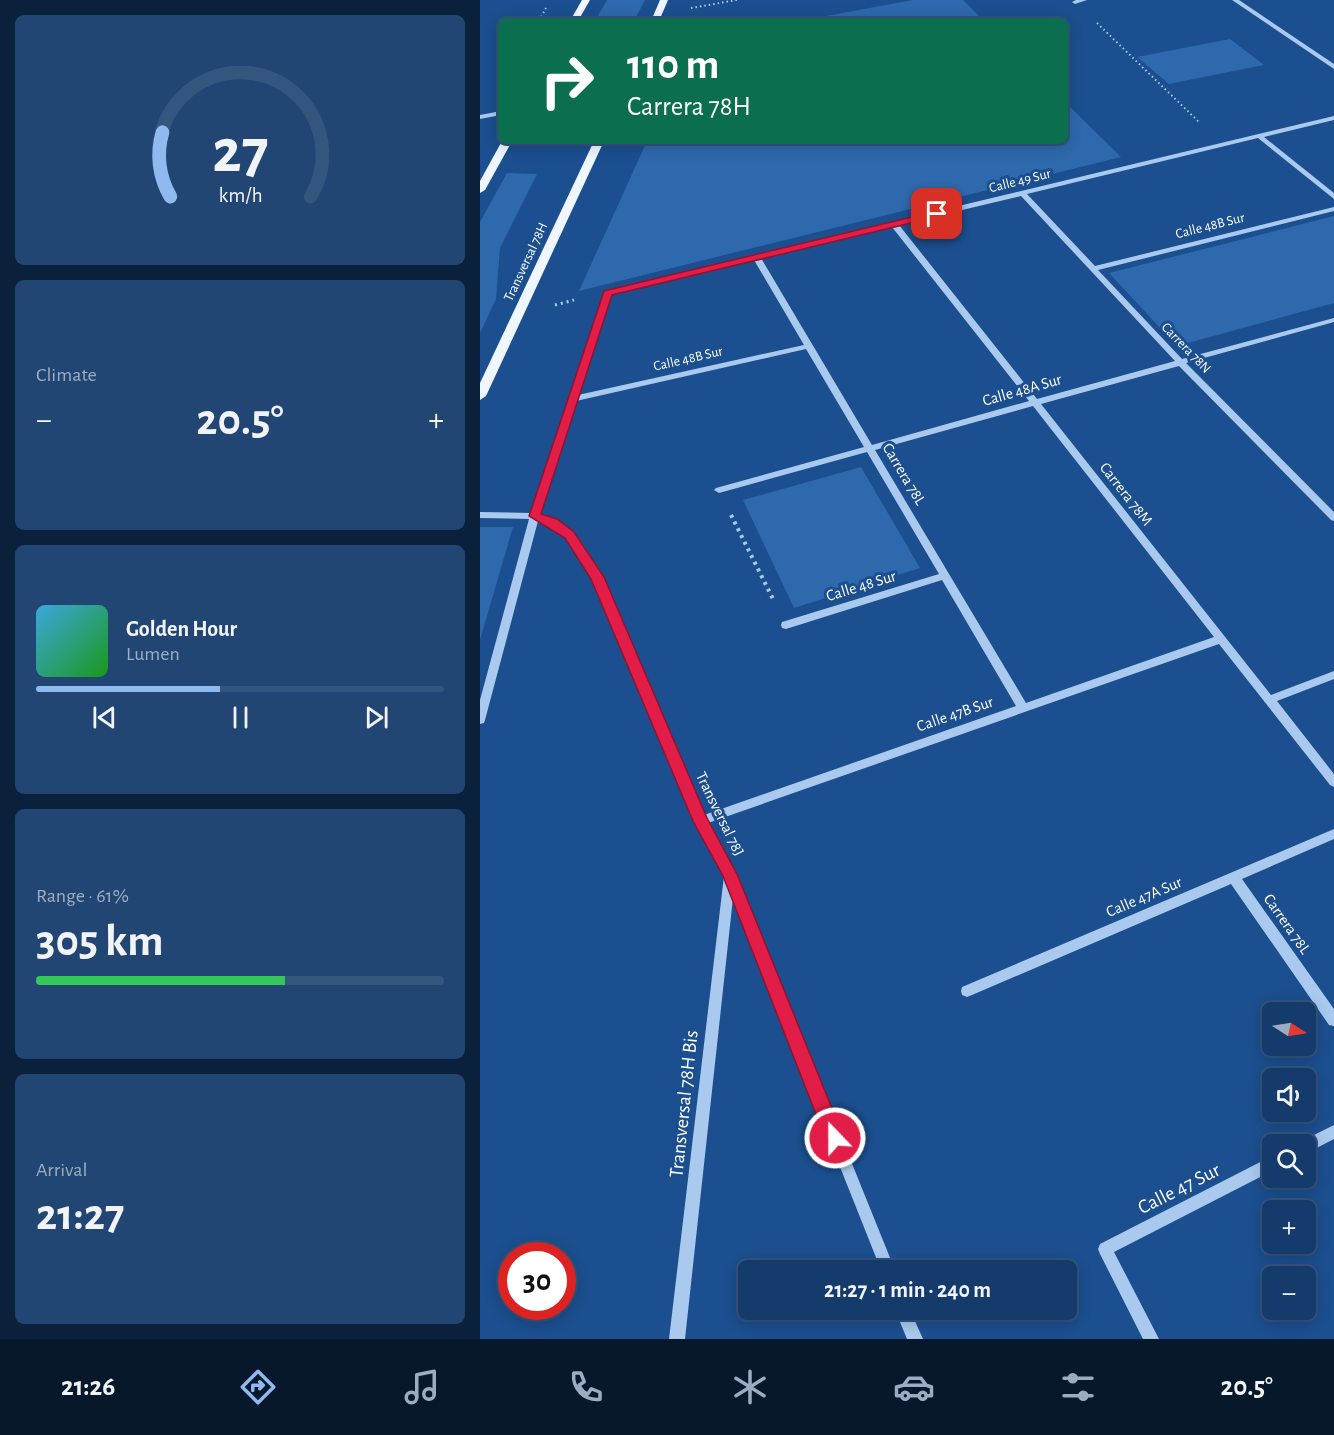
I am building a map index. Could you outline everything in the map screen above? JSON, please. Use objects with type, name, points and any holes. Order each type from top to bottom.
[{"type":"main road","points":[[576,18],[586,0]]},
{"type":"main road","points":[[656,17],[664,0]]},
{"type":"main road","points":[[480,190],[505,144]]},
{"type":"main road","name":"Transversal 78H","points":[[480,396],[598,144]]},
{"type":"street","points":[[1075,2],[1084,0]]},
{"type":"street","points":[[1235,0],[1334,67]]},
{"type":"street","points":[[480,117],[498,114]]},
{"type":"street","name":"Calle 49 Sur","points":[[574,399],[607,293],[1334,118]]},
{"type":"street","points":[[1259,136],[1334,197]]},
{"type":"street","name":"Carrera 78N","points":[[1022,193],[1179,361],[1334,519]]},
{"type":"street","name":"Calle 48B Sur","points":[[1093,268],[1334,209]]},
{"type":"street","name":"Carrera 78M","points":[[894,224],[1334,782]]},
{"type":"street","name":"Carrera 78L","points":[[756,257],[1023,708]]},
{"type":"street","name":"Calle 48A Sur","points":[[718,490],[1179,361],[1333,322]]},
{"type":"street","name":"Calle 48B Sur","points":[[574,399],[809,346]]},
{"type":"street","points":[[480,720],[535,516],[574,399]]},
{"type":"street","name":"Transversal 78J","points":[[480,514],[535,516],[552,522],[570,535],[597,577],[701,821],[729,874],[884,1260]]},
{"type":"street","name":"Calle 48 Sur","points":[[786,625],[945,576]]},
{"type":"street","name":"Calle 47B Sur","points":[[701,821],[1221,639]]},
{"type":"street","points":[[1269,700],[1334,675]]},
{"type":"street","name":"Calle 47A Sur","points":[[967,991],[1334,834]]},
{"type":"street","name":"Transversal 78H Bis","points":[[677,1339],[729,874]]},
{"type":"street","name":"Carrera 78L","points":[[1233,876],[1334,1020]]},
{"type":"street","points":[[1316,1141],[1334,1132]]},
{"type":"street","name":"Calle 47 Sur","points":[[1151,1339],[1104,1249],[1262,1168]]},
{"type":"street","points":[[907,1320],[915,1339]]},
{"type":"path","points":[[656,17],[737,0]]},
{"type":"path","points":[[1075,2],[1200,123]]},
{"type":"path","points":[[718,490],[786,625]]},
{"type":"shaded area","points":[[607,0],[645,0],[636,18],[597,18]]},
{"type":"shaded area","points":[[913,0],[963,0],[981,18],[815,18]]},
{"type":"shaded area","points":[[1230,39],[1264,65],[1169,84],[1137,57]]},
{"type":"shaded area","points":[[1068,105],[1121,157],[579,291],[646,144],[1068,144]]},
{"type":"shaded area","points":[[507,173],[537,174],[500,248],[496,299],[480,333],[480,222]]},
{"type":"shaded area","points":[[1334,216],[1334,303],[1177,346],[1109,273]]},
{"type":"shaded area","points":[[861,467],[920,568],[794,608],[743,500]]},
{"type":"shaded area","points":[[480,527],[513,527],[480,640]]},
{"type":"route","points":[[835,1138],[729,874],[701,821],[597,577],[570,535],[552,522],[535,516],[607,293],[937,214]]}]
